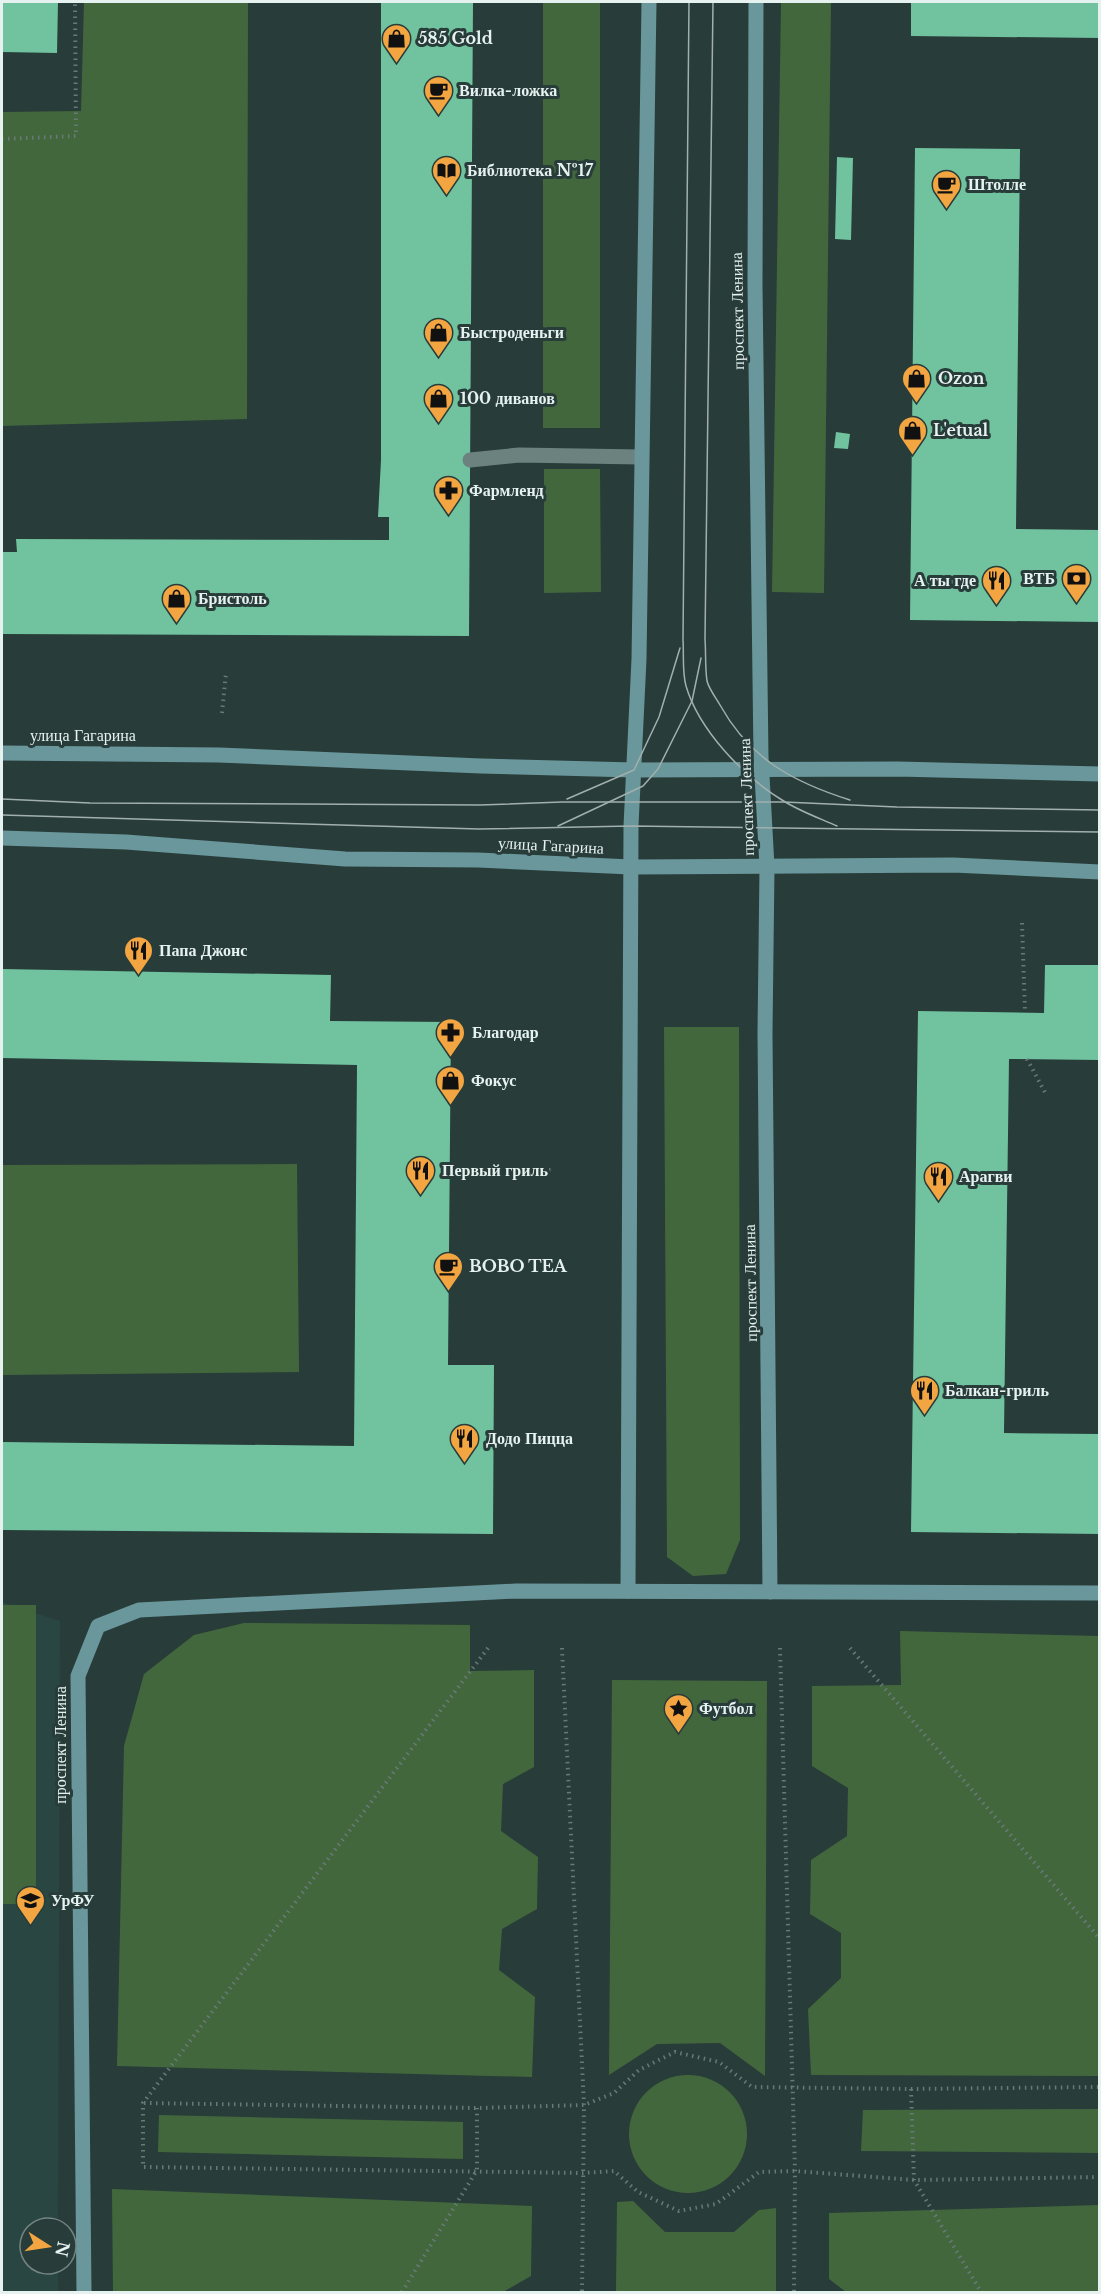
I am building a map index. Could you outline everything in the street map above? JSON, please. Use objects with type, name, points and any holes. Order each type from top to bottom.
[{"type":"main road","points":[[628,1591],[631,867],[639,659],[649,2]]},
{"type":"main road","name":"проспект Ленина","points":[[756,2],[755,285],[762,768],[767,867],[765,1033],[770,1592]]},
{"type":"main road","name":"улица Гагарина","points":[[2,753],[197,755],[634,770],[898,768],[1100,774]]},
{"type":"main road","name":"улица Гагарина","points":[[2,838],[126,842],[345,859],[478,860],[631,867],[953,865],[1100,872]]},
{"type":"main road","name":"проспект Ленина","points":[[84,2292],[78,1676],[98,1626],[139,1610],[516,1591],[1100,1593]]},
{"type":"lane","points":[[470,459],[519,455],[641,457]]},
{"type":"path","points":[[2,139],[76,136],[75,2]]},
{"type":"path","points":[[222,714],[226,673]]},
{"type":"path","points":[[1022,923],[1025,1012]]},
{"type":"path","points":[[1027,1059],[1047,1096]]},
{"type":"path","points":[[513,1169],[552,1170]]},
{"type":"path","points":[[488,1648],[143,2103],[143,2167],[582,2173],[614,2171],[638,2192],[679,2211],[716,2204],[759,2172],[795,2171],[914,2180],[1100,2177]]},
{"type":"path","points":[[562,1648],[584,2105],[582,2292]]},
{"type":"path","points":[[780,1648],[795,2171],[794,2292]]},
{"type":"path","points":[[850,1648],[1100,1940]]},
{"type":"path","points":[[143,2103],[477,2108],[584,2105],[614,2093],[639,2070],[675,2052],[719,2062],[752,2087],[911,2089],[1100,2087]]},
{"type":"path","points":[[911,2089],[914,2180],[981,2292]]},
{"type":"path","points":[[402,2292],[477,2170],[477,2108]]},
{"type":"shaded area","name":"УрФУ","points":[[2,1602],[60,1621],[58,2216],[18,2216],[18,2276],[58,2276],[58,2292],[2,2292]]},
{"type":"green space","points":[[84,2],[248,2],[247,419],[2,426],[2,112],[81,111]]},
{"type":"green space","points":[[543,2],[600,2],[600,428],[543,428]]},
{"type":"green space","points":[[781,2],[831,2],[824,593],[772,592]]},
{"type":"green space","points":[[544,469],[600,469],[601,592],[544,593]]},
{"type":"green space","points":[[664,1027],[739,1027],[740,1540],[726,1574],[693,1576],[667,1557]]},
{"type":"green space","points":[[297,1164],[299,1372],[2,1375],[2,1165]]},
{"type":"green space","points":[[2,1605],[36,1605],[36,1904],[2,1904]]},
{"type":"green space","points":[[244,1623],[470,1625],[470,1671],[534,1670],[534,1767],[503,1784],[501,1831],[538,1857],[537,1909],[502,1929],[499,1970],[535,1997],[532,2077],[117,2066],[124,1746],[144,1674],[194,1635]]},
{"type":"green space","points":[[900,1631],[1099,1636],[1099,2076],[811,2075],[808,2009],[841,1978],[841,1933],[810,1914],[811,1860],[847,1836],[848,1788],[812,1766],[812,1686],[901,1685]]},
{"type":"green space","points":[[612,1680],[767,1681],[765,2076],[720,2043],[657,2044],[609,2075]]},
{"type":"green space","points":[[688,2075],[711,2079],[730,2092],[743,2111],[747,2134],[743,2157],[730,2176],[711,2189],[688,2193],[665,2189],[646,2176],[633,2157],[629,2134],[633,2111],[646,2092],[665,2079]]},
{"type":"green space","points":[[1099,2109],[1099,2153],[861,2151],[863,2110]]},
{"type":"green space","points":[[159,2115],[463,2122],[463,2159],[158,2152]]},
{"type":"green space","points":[[112,2189],[532,2206],[531,2276],[503,2292],[113,2292]]},
{"type":"green space","points":[[633,2201],[665,2232],[734,2232],[759,2210],[776,2208],[776,2292],[616,2292],[617,2202]]},
{"type":"green space","points":[[1099,2205],[1099,2292],[846,2292],[829,2279],[829,2213]]},
{"type":"building","points":[[2,2],[58,2],[57,53],[2,52]]},
{"type":"building","points":[[381,2],[473,2],[469,636],[2,634],[2,552],[17,552],[16,539],[389,540],[389,517],[378,517],[381,460]]},
{"type":"building","points":[[911,2],[1100,2],[1100,38],[911,36]]},
{"type":"building","points":[[915,148],[1020,149],[1016,529],[1100,530],[1100,622],[910,620]]},
{"type":"building","points":[[837,157],[853,158],[851,240],[835,239]]},
{"type":"building","points":[[836,432],[850,434],[848,449],[834,448]]},
{"type":"building","points":[[1045,965],[1100,965],[1100,1060],[1009,1059],[1004,1433],[1100,1434],[1100,1534],[911,1532],[918,1011],[1044,1013]]},
{"type":"building","points":[[2,969],[331,975],[330,1021],[451,1022],[448,1365],[494,1365],[493,1534],[2,1530],[2,1442],[354,1446],[357,1065],[2,1058]]},
{"type":"tram line","points":[[689,2],[683,640],[685,681],[692,703],[701,719],[738,765],[782,800],[837,826]]},
{"type":"tram line","points":[[713,2],[705,639],[707,681],[732,724],[759,754],[792,776],[850,800]]},
{"type":"tram line","points":[[567,799],[634,770],[659,717],[680,648]]},
{"type":"tram line","points":[[558,826],[643,786],[658,769],[692,701],[701,658]]},
{"type":"tram line","points":[[2,799],[90,803],[480,805],[562,802],[784,802],[897,807],[1100,810]]},
{"type":"tram line","points":[[2,815],[479,829],[631,826],[1100,832]]},
{"type":"place","name":"585 Gold","points":[[397,64]]},
{"type":"place","name":"Вилка-ложка","points":[[438,116]]},
{"type":"place","name":"Библиотека №17","points":[[446,196]]},
{"type":"place","name":"Штолле","points":[[947,210]]},
{"type":"place","name":"Быстроденьги","points":[[439,358]]},
{"type":"place","name":"Ozon","points":[[917,404]]},
{"type":"place","name":"100 диванов","points":[[439,424]]},
{"type":"place","name":"L'etual","points":[[912,456]]},
{"type":"place","name":"Фармленд","points":[[448,516]]},
{"type":"place","name":"ВТБ","points":[[1076,604]]},
{"type":"place","name":"А ты где","points":[[997,606]]},
{"type":"place","name":"Бристоль","points":[[177,624]]},
{"type":"place","name":"Папа Джонс","points":[[138,976]]},
{"type":"place","name":"Благодар","points":[[451,1058]]},
{"type":"place","name":"Фокус","points":[[450,1106]]},
{"type":"place","name":"Первый гриль","points":[[421,1196]]},
{"type":"place","name":"Арагви","points":[[938,1202]]},
{"type":"place","name":"BOBO TEA","points":[[448,1292]]},
{"type":"place","name":"Балкан-гриль","points":[[924,1416]]},
{"type":"place","name":"Додо Пицца","points":[[465,1464]]},
{"type":"place","name":"Футбол","points":[[678,1734]]},
{"type":"place","name":"УрФУ","points":[[30,1926]]}]
